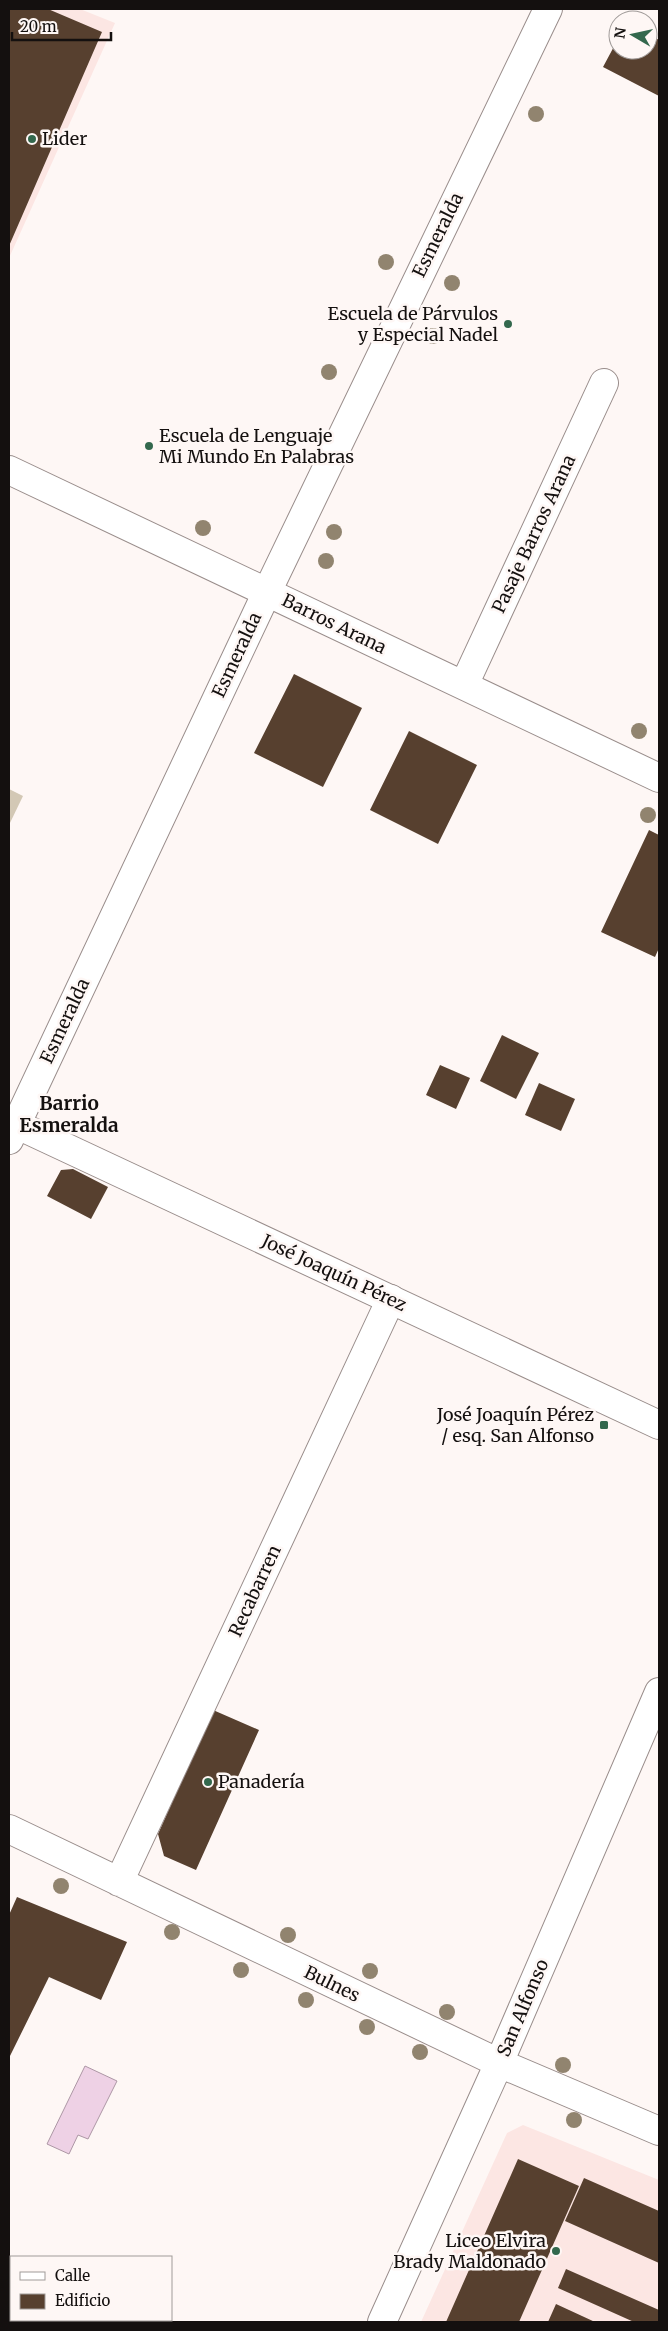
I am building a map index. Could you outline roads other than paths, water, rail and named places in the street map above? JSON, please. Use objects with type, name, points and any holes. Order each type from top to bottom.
[{"type":"street","name":"Esmeralda","points":[[11,1129],[548,9]]},
{"type":"street","name":"Pasaje Barros Arana","points":[[464,685],[604,383]]},
{"type":"street","name":"Barros Arana","points":[[9,470],[659,778]]},
{"type":"street","name":"José Joaquín Pérez","points":[[11,1129],[391,1299],[659,1425]]},
{"type":"street","name":"Recabarren","points":[[119,1882],[391,1299]]},
{"type":"street","name":"San Alfonso","points":[[382,2322],[499,2063],[659,1692]]},
{"type":"street","name":"Bulnes","points":[[9,1829],[499,2063],[659,2131]]},
{"type":"place","name":"Lider","points":[[32,139]]},
{"type":"place","name":"Escuela de Párvulos y Especial Nadel","points":[[508,324]]},
{"type":"place","name":"Escuela de Lenguaje Mi Mundo En Palabras","points":[[149,446]]},
{"type":"place","name":"José Joaquín Pérez / esq. San Alfonso","points":[[604,1425]]},
{"type":"place","name":"Panadería","points":[[208,1782]]},
{"type":"place","name":"Liceo Elvira Brady Maldonado","points":[[556,2251]]},
{"type":"district","name":"Barrio Esmeralda","points":[[69,1114]]}]
